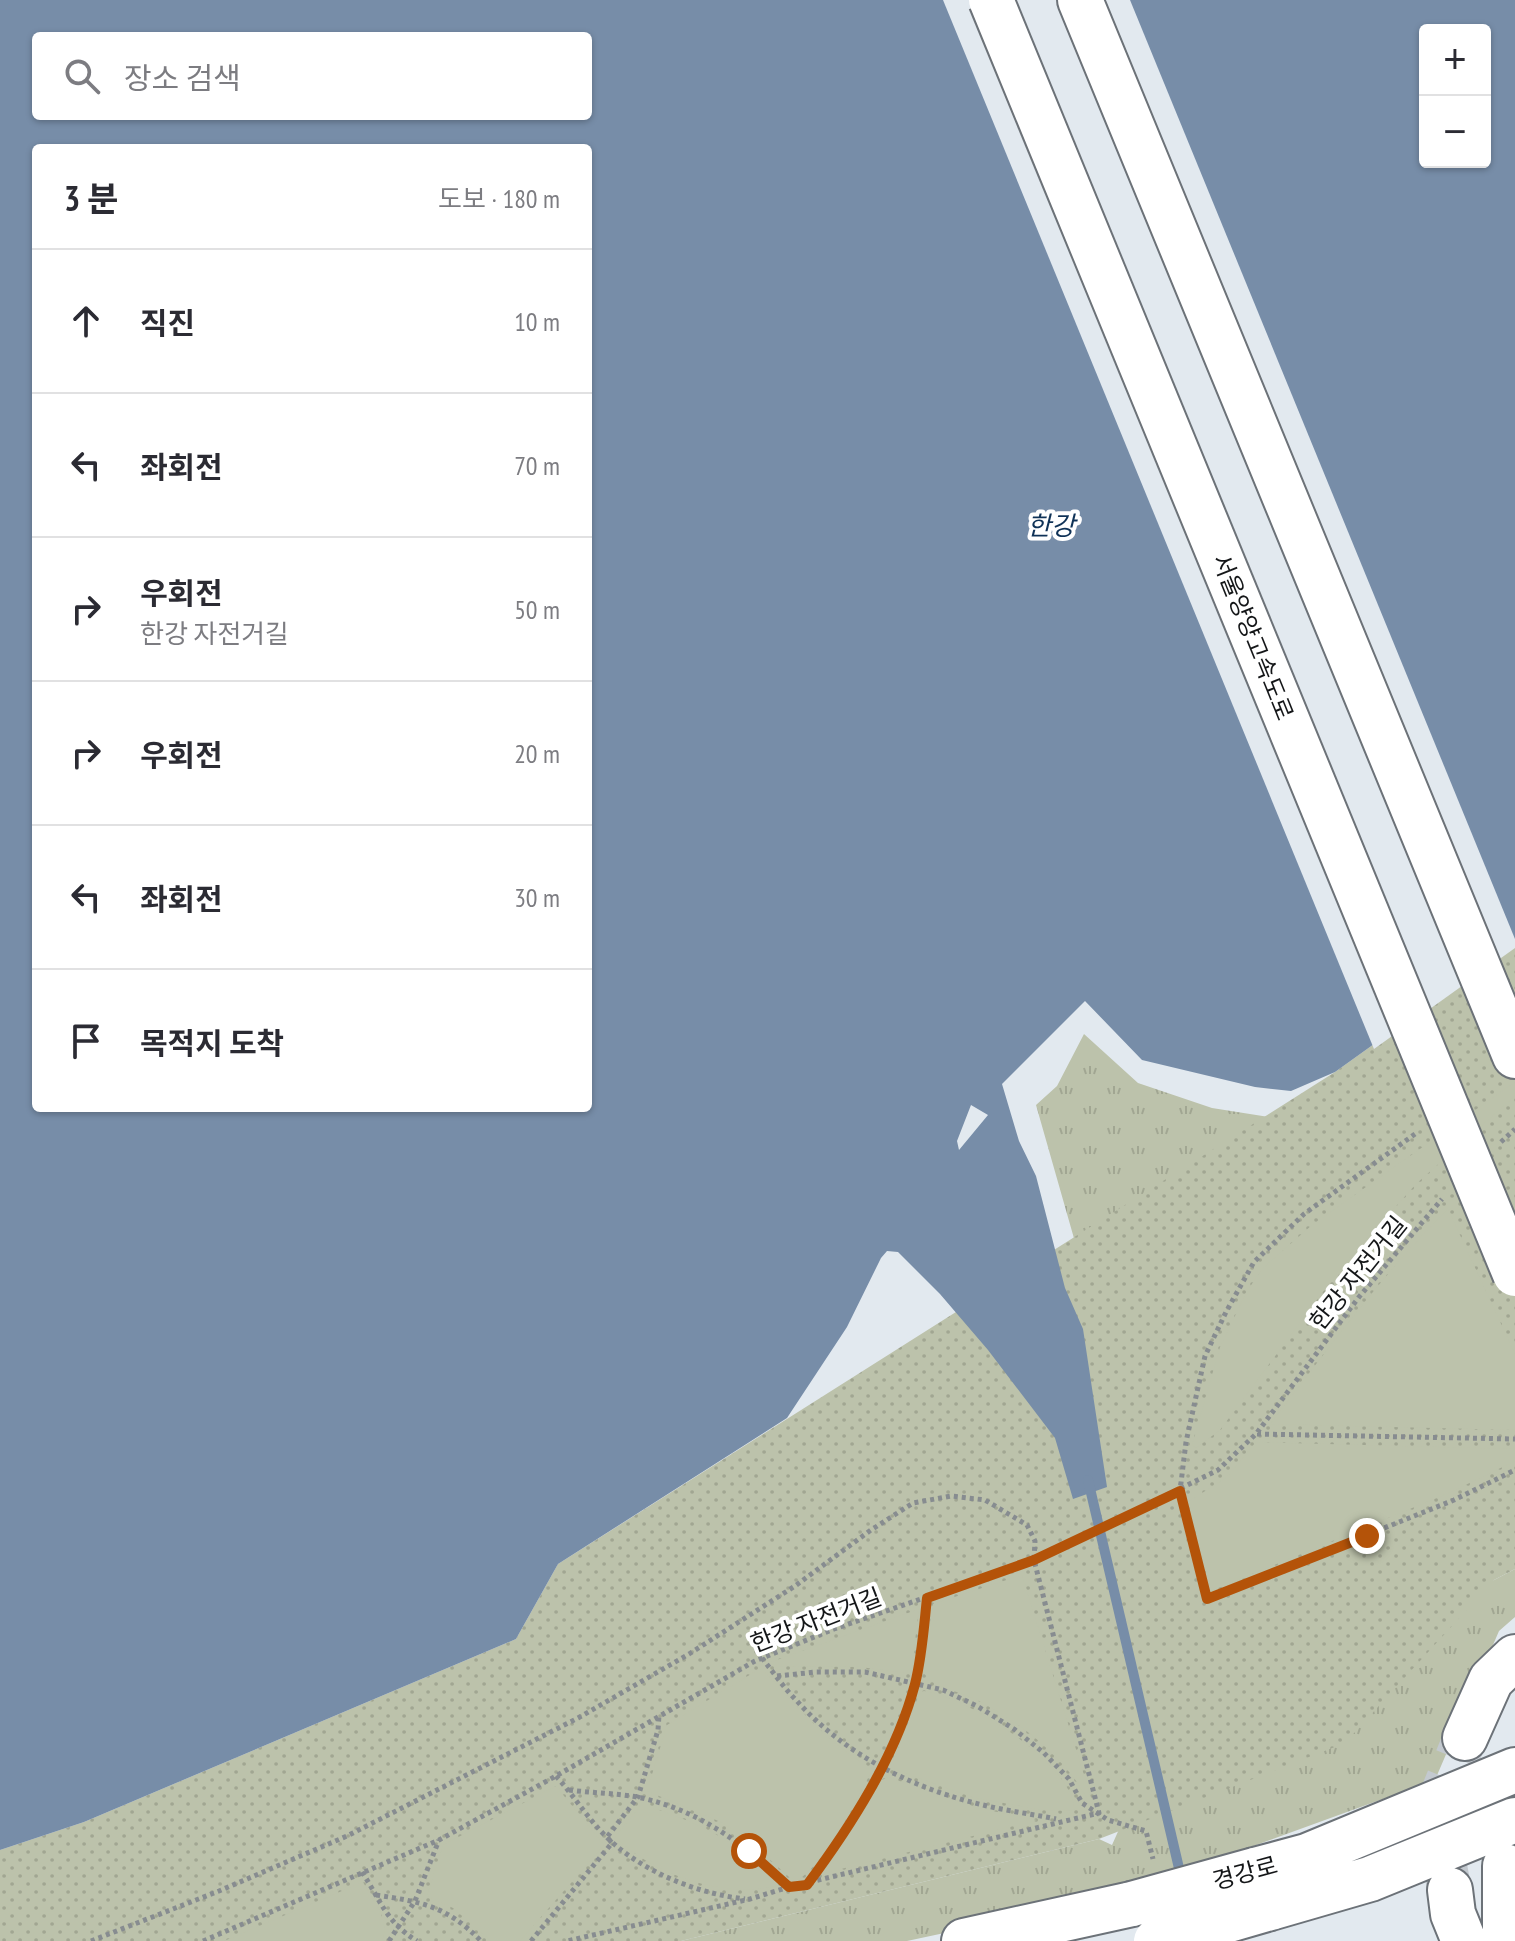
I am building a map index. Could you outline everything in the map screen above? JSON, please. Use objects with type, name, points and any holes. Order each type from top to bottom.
[{"type":"main road","name":"서울양양고속도로","points":[[991,0],[1515,1274]]},
{"type":"main road","points":[[1080,0],[1515,1056]]},
{"type":"main road","points":[[1465,1738],[1491,1680],[1515,1657]]},
{"type":"main road","name":"경강로","points":[[1156,1941],[1263,1889],[1307,1856],[1515,1770]]},
{"type":"main road","name":"경강로","points":[[964,1941],[1132,1904],[1370,1879],[1515,1820]]},
{"type":"main road","points":[[1505,1866],[1505,1941]]},
{"type":"path","points":[[1493,1150],[1515,1129]]},
{"type":"path","points":[[1417,1132],[1304,1214],[1254,1262],[1205,1356],[1186,1442],[1180,1491],[1207,1599],[1439,1506],[1515,1470]]},
{"type":"path","name":"한강 자전거길","points":[[203,1941],[439,1840],[762,1658],[834,1629],[1034,1560],[1218,1470],[1256,1434],[1359,1297],[1450,1191]]},
{"type":"path","points":[[1256,1434],[1515,1439]]},
{"type":"path","points":[[91,1941],[347,1836],[578,1718],[689,1654],[913,1503],[951,1496],[985,1500],[1027,1525],[1035,1541],[1034,1560],[1099,1813]]},
{"type":"path","points":[[807,1885],[858,1808],[880,1767],[915,1683],[927,1598]]},
{"type":"path","points":[[762,1658],[798,1703],[841,1742],[880,1767],[924,1786],[983,1805],[1060,1820]]},
{"type":"path","points":[[777,1676],[865,1672],[955,1695],[1014,1729],[1044,1753],[1069,1779],[1082,1803],[1099,1813]]},
{"type":"path","points":[[531,1941],[610,1840],[638,1797],[658,1730],[659,1715]]},
{"type":"path","points":[[556,1776],[610,1840],[662,1873],[691,1887],[750,1899]]},
{"type":"path","points":[[569,1790],[638,1797],[702,1820],[736,1840],[789,1887]]},
{"type":"path","points":[[567,1941],[1099,1813]]},
{"type":"path","points":[[389,1941],[415,1901],[439,1840]]},
{"type":"path","points":[[362,1872],[398,1930],[417,1941]]},
{"type":"path","points":[[376,1895],[415,1901],[451,1914],[481,1941]]},
{"type":"green space","points":[[1515,943],[1515,1569],[1494,1580],[1345,1743],[1099,1839],[681,1941],[0,1941],[0,1850],[84,1822],[516,1639],[558,1564],[1335,1072]]},
{"type":"green space","points":[[1084,1034],[1138,1083],[1212,1108],[1281,1119],[1091,1298],[1036,1105],[1057,1086]]},
{"type":"green space","points":[[1515,1082],[1515,1096],[1416,1184],[1340,1269],[1220,1430],[1196,1448],[1192,1445],[1220,1347],[1247,1291],[1263,1268],[1312,1225]]},
{"type":"green space","points":[[1448,1209],[1515,1354],[1515,1430],[1270,1424],[1377,1287]]},
{"type":"green space","points":[[1256,1442],[1515,1449],[1515,1461],[1451,1492],[1211,1591],[1188,1502],[1227,1477]]},
{"type":"green space","points":[[1515,1569],[1515,1617],[1499,1631],[1435,1780],[1113,1897],[907,1941],[681,1941],[1099,1839],[1112,1845],[1176,1702],[1494,1580]]},
{"type":"green space","points":[[1022,1575],[1093,1804],[1054,1755],[1025,1730],[975,1699],[937,1684],[923,1669],[933,1604]]},
{"type":"green space","points":[[919,1609],[912,1665],[906,1673],[860,1667],[779,1666],[771,1662]]},
{"type":"green space","points":[[761,1668],[827,1736],[873,1769],[831,1844],[798,1880],[789,1877],[747,1839],[723,1823],[647,1791],[667,1725]]},
{"type":"green space","points":[[920,1692],[965,1705],[1038,1754],[1070,1793],[1074,1811],[1041,1810],[972,1797],[896,1770],[894,1759]]},
{"type":"green space","points":[[888,1777],[978,1808],[1037,1820],[821,1874],[882,1780]]},
{"type":"green space","points":[[558,1785],[604,1845],[520,1941],[491,1941],[453,1908],[427,1896],[443,1845]]},
{"type":"green space","points":[[640,1806],[665,1812],[717,1835],[762,1868],[776,1882],[776,1886],[734,1889],[712,1886],[648,1862],[615,1837]]},
{"type":"green space","points":[[363,1882],[383,1918],[382,1941],[224,1941]]},
{"type":"water","name":"한강","points":[[0,0],[1515,0],[1515,943],[1335,1072],[1291,1091],[1255,1087],[1142,1060],[1085,1001],[1002,1084],[1019,1141],[1036,1176],[1065,1288],[1083,1329],[1107,1487],[1073,1499],[1055,1438],[988,1350],[940,1294],[898,1252],[887,1251],[847,1327],[787,1418],[558,1564],[516,1639],[84,1822],[0,1850]],"holes":[[[971,1105],[988,1115],[959,1150],[957,1141]]]},
{"type":"pier","points":[[943,0],[1130,0],[1515,939],[1515,948],[1374,1049]]},
{"type":"waterway","points":[[1088,1480],[1182,1881]]},
{"type":"tunnel","points":[[1449,1887],[1441,1845],[1443,1792],[1465,1738]]},
{"type":"route","points":[[749,1851],[789,1887],[807,1885],[827,1858],[858,1808],[895,1736],[915,1683],[927,1598],[1034,1560],[1180,1491],[1207,1599],[1367,1536]]}]
